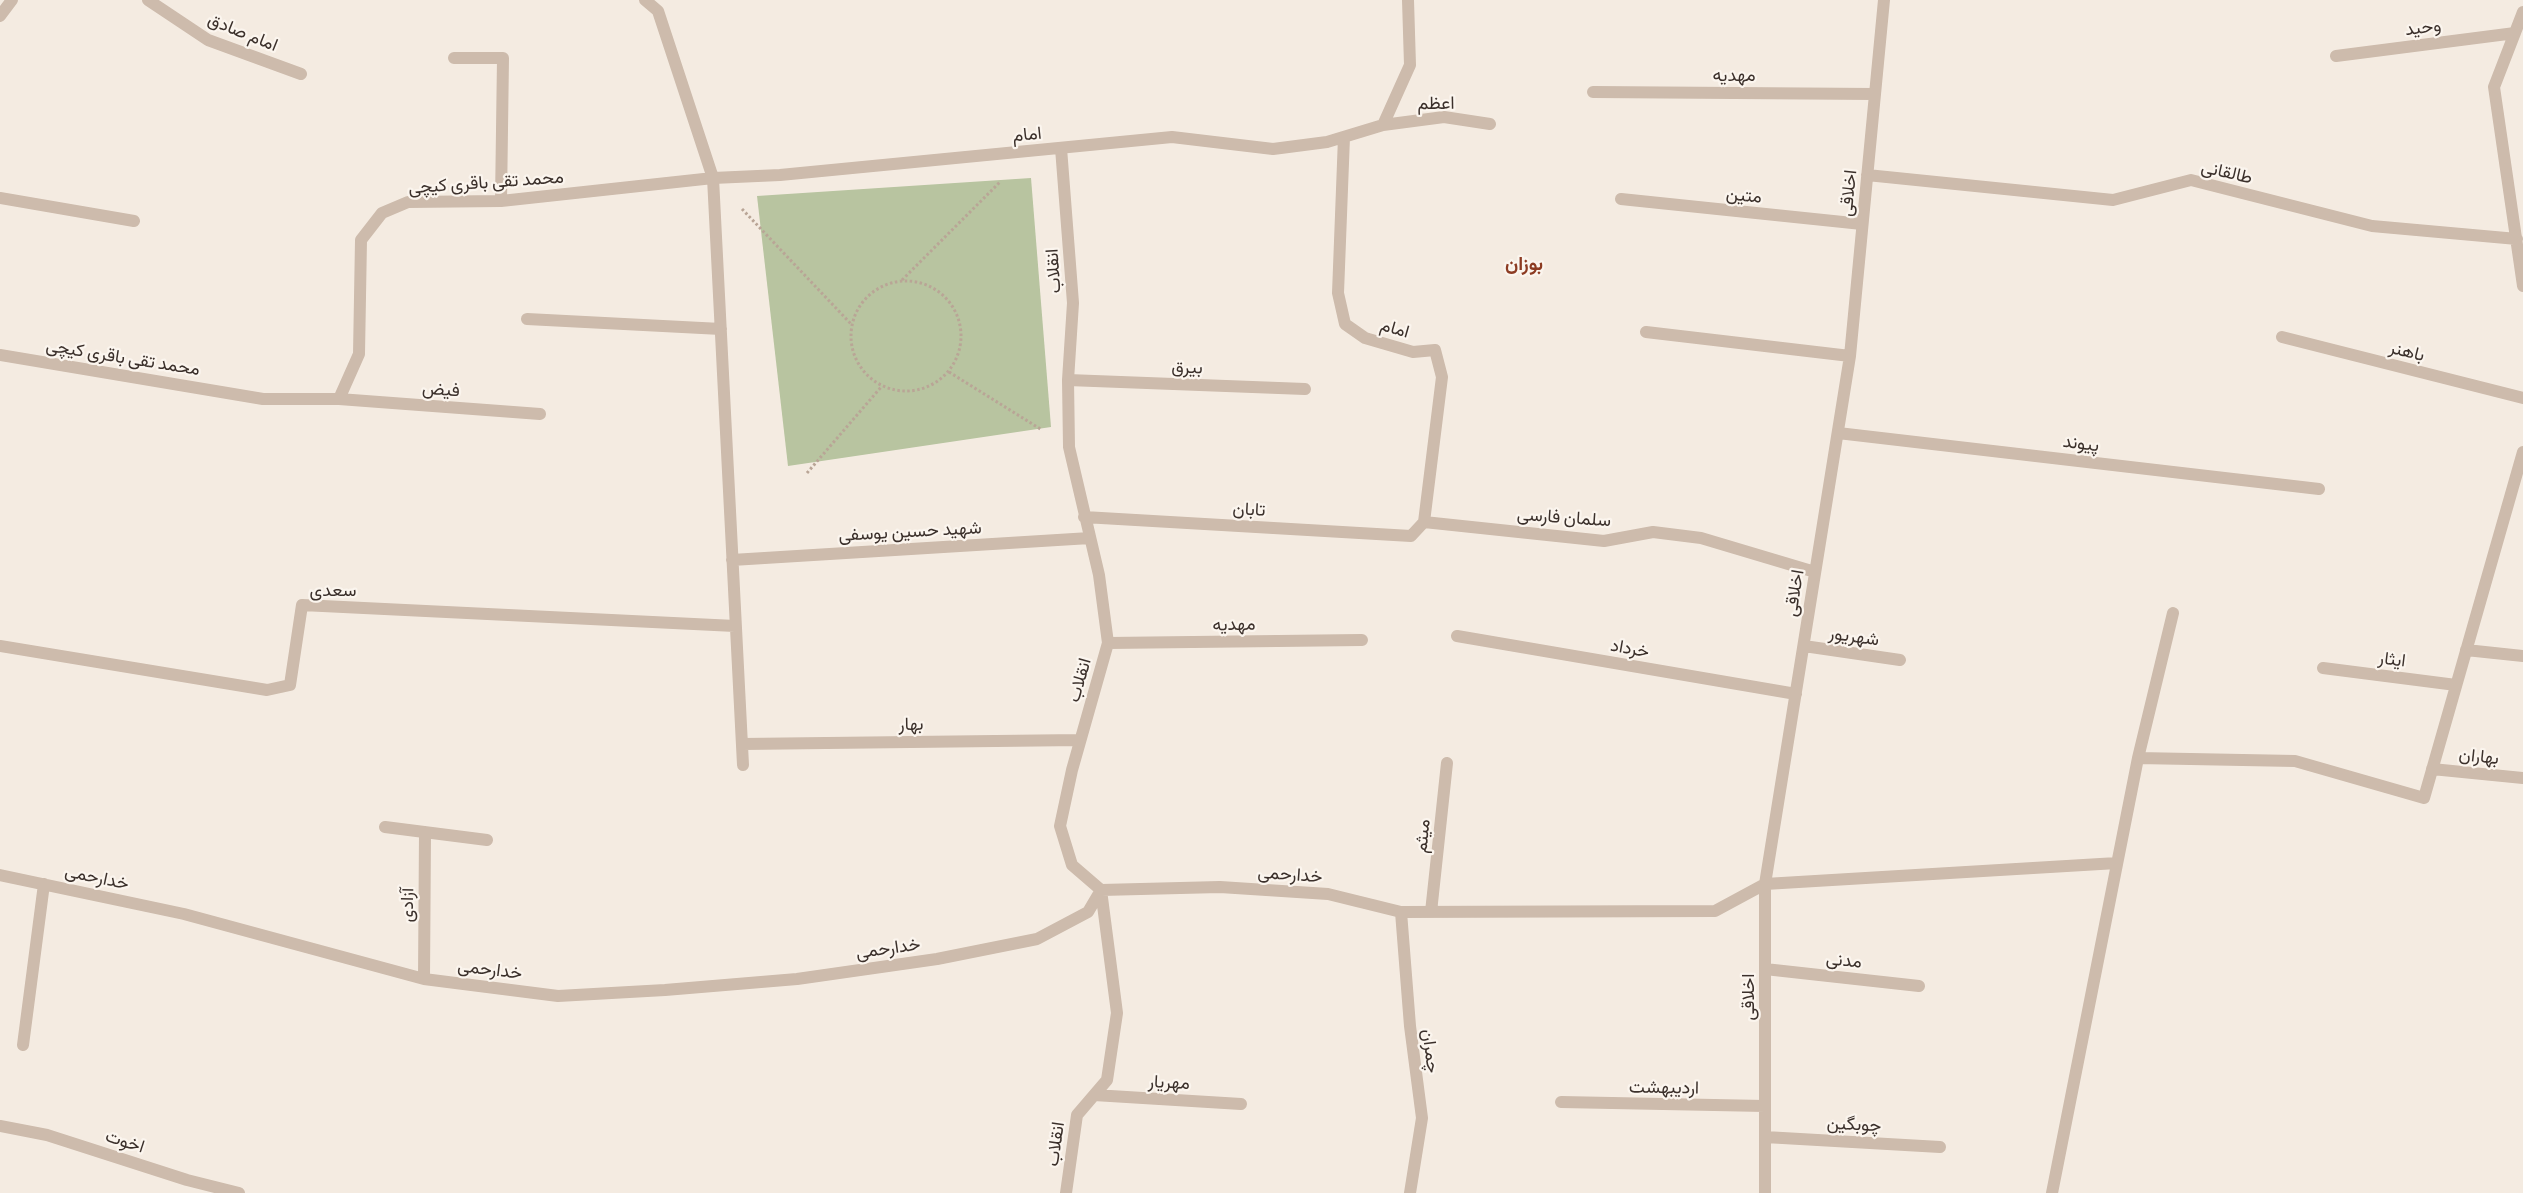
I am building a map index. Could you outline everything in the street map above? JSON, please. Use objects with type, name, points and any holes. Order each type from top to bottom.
[{"type":"street","points":[[0,16],[12,0]]},
{"type":"street","name":"امام صادق","points":[[148,0],[208,40],[302,74]]},
{"type":"street","points":[[645,0],[658,11],[713,178],[743,765]]},
{"type":"street","points":[[1383,125],[1410,65],[1408,0]]},
{"type":"street","name":"اخلاقی","points":[[1765,1193],[1765,884],[1850,356],[1884,0]]},
{"type":"street","points":[[2523,12],[2494,88],[2523,286]]},
{"type":"street","name":"وحید","points":[[2336,56],[2515,33]]},
{"type":"street","points":[[454,58],[503,58],[501,201]]},
{"type":"street","name":"مهدیه","points":[[1594,92],[1875,94]]},
{"type":"street","name":"اعظم","points":[[1383,125],[1444,117],[1490,124]]},
{"type":"street","name":"امام","points":[[713,178],[780,175],[1172,137],[1274,149],[1327,142],[1383,125]]},
{"type":"street","name":"امام","points":[[1344,136],[1338,293],[1345,324],[1365,338],[1413,352],[1435,350],[1442,377],[1424,522]]},
{"type":"street","name":"انقلاب","points":[[1061,148],[1073,303],[1068,380],[1070,447],[1084,516],[1099,575],[1108,643],[1080,740],[1060,826],[1072,865],[1101,890],[1117,1013],[1107,1080],[1078,1115],[1066,1193]]},
{"type":"street","name":"طالقانی","points":[[1868,175],[2113,200],[2191,180],[2372,226],[2517,239]]},
{"type":"street","name":"محمد تقی باقری کیچی","points":[[0,355],[263,399],[339,399],[360,354],[361,240],[382,213],[408,202],[501,201],[713,178]]},
{"type":"street","points":[[0,198],[134,221]]},
{"type":"street","name":"متین","points":[[1621,199],[1862,224]]},
{"type":"street","points":[[527,319],[721,329]]},
{"type":"street","points":[[1646,332],[1850,356]]},
{"type":"street","name":"باهنر","points":[[2282,338],[2523,398]]},
{"type":"street","name":"بیرق","points":[[1068,380],[1305,389]]},
{"type":"street","name":"فیض","points":[[339,399],[540,414]]},
{"type":"street","name":"پیوند","points":[[1838,433],[2320,489]]},
{"type":"street","points":[[2138,758],[2295,761],[2424,798],[2523,452]]},
{"type":"street","name":"تابان","points":[[1084,516],[1411,536],[1424,522]]},
{"type":"street","name":"سلمان فارسی","points":[[1424,522],[1604,541],[1653,532],[1701,538],[1815,572]]},
{"type":"street","name":"شهید حسین یوسفی","points":[[732,560],[1090,538]]},
{"type":"street","name":"سعدی","points":[[0,646],[267,690],[290,685],[302,605],[735,626]]},
{"type":"street","points":[[2052,1193],[2138,758],[2173,613]]},
{"type":"street","name":"خرداد","points":[[1457,636],[1796,694]]},
{"type":"street","name":"مهدیه","points":[[1108,643],[1362,640]]},
{"type":"street","name":"شهریور","points":[[1804,646],[1900,660]]},
{"type":"street","points":[[2466,650],[2523,656]]},
{"type":"street","name":"ایثار","points":[[2323,668],[2456,685]]},
{"type":"street","name":"بهار","points":[[742,744],[1080,740]]},
{"type":"street","name":"میثم","points":[[1431,912],[1447,763]]},
{"type":"street","name":"بهاران","points":[[2432,769],[2523,778]]},
{"type":"street","points":[[386,827],[487,840]]},
{"type":"street","name":"آزادی","points":[[424,978],[425,832]]},
{"type":"street","points":[[1765,884],[2117,863]]},
{"type":"street","name":"خدارحمی","points":[[0,875],[184,914],[424,978],[558,996],[665,990],[796,979],[937,959],[1038,939],[1088,912],[1101,890],[1220,887],[1328,894],[1401,912],[1715,911],[1765,884]]},
{"type":"street","points":[[23,1045],[44,884]]},
{"type":"street","name":"چمران","points":[[1401,912],[1410,1026],[1422,1118],[1410,1193]]},
{"type":"street","name":"مدنی","points":[[1765,969],[1919,986]]},
{"type":"street","name":"مهریار","points":[[1094,1095],[1241,1104]]},
{"type":"street","name":"اردیبهشت","points":[[1562,1102],[1765,1106]]},
{"type":"street","name":"اخوت","points":[[0,1126],[47,1135],[204,1189],[239,1193]]},
{"type":"street","name":"چوبگین","points":[[1765,1137],[1940,1147]]},
{"type":"path","points":[[902,280],[1031,151]]},
{"type":"path","points":[[713,178],[852,326]]},
{"type":"path","points":[[902,280],[920,282],[937,289],[951,302],[960,319],[962,337],[958,355],[949,372],[935,384],[917,390],[899,390],[882,386],[867,375],[856,360],[851,343],[852,326],[858,308],[869,294],[884,285],[902,280]]},
{"type":"path","points":[[949,372],[1070,447]]},
{"type":"path","points":[[807,473],[882,386]]},
{"type":"green space","points":[[1031,178],[1051,427],[788,466],[757,196]]},
{"type":"district","name":"بوزان","points":[[1524,264]]}]
